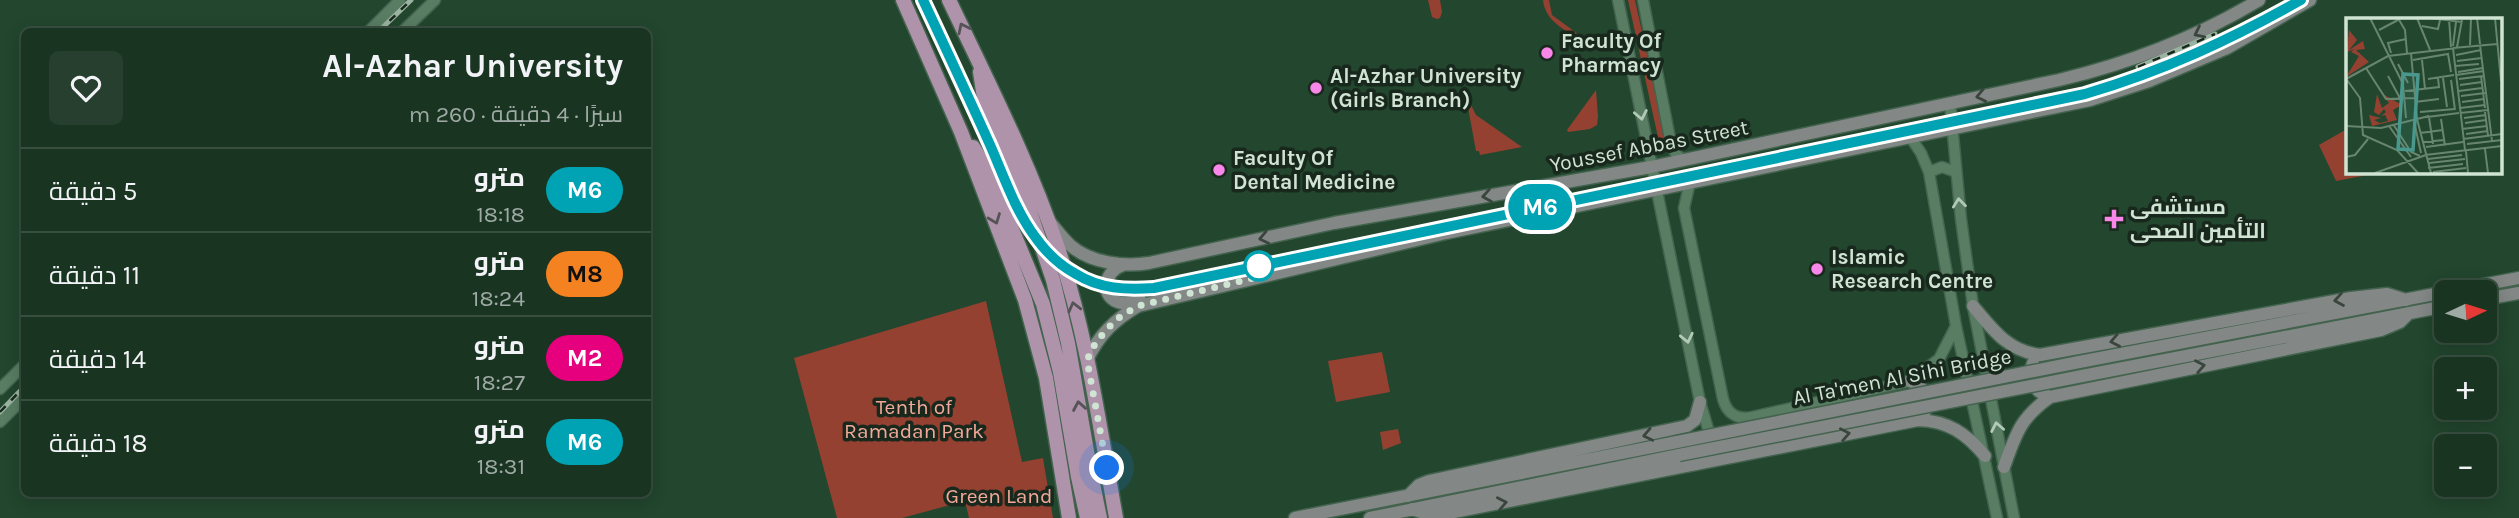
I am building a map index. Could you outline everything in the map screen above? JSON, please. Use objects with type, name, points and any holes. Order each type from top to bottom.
[{"type":"main road","points":[[903,0],[961,132],[1033,323],[1046,378],[1069,518]]},
{"type":"main road","points":[[949,0],[1020,148],[1064,270],[1087,360],[1116,518]]},
{"type":"main road","name":"Youssef Abbas Street","points":[[1047,219],[1071,246],[1082,252],[1104,261],[1127,265],[1149,263],[1334,223],[1651,167],[2059,80],[2149,54],[2198,34],[2259,0]]},
{"type":"main road","name":"Youssef Abbas Street","points":[[1087,360],[1101,336],[1121,316],[1138,306],[1446,233],[2056,108],[2149,81],[2227,48],[2310,0]]},
{"type":"main road","points":[[981,65],[981,86],[985,104],[1027,200],[1054,280],[1068,343],[1085,475],[1087,518]]},
{"type":"main road","points":[[961,132],[979,154],[988,171],[1044,304],[1085,475],[1100,518]]},
{"type":"main road","points":[[1127,265],[1114,268],[1108,275],[1107,289],[1114,299],[1125,303],[1154,297],[1167,298]]},
{"type":"main road","name":"Al Ta'men Al Sihi Bridge","points":[[1410,503],[2079,362],[2519,278]]},
{"type":"main road","points":[[2497,297],[2519,293]]},
{"type":"main road","points":[[1973,306],[1994,332],[2011,346],[2040,355],[2351,298],[2388,294],[2406,300]]},
{"type":"main road","name":"Al Ta'men Al Sihi Bridge","points":[[1678,448],[2082,376],[2434,308]]},
{"type":"main road","points":[[2004,467],[2021,423],[2031,411],[2050,397],[2381,330],[2400,322],[2409,313]]},
{"type":"main road","points":[[2040,355],[2032,363],[2030,380],[2036,390],[2050,397]]},
{"type":"main road","points":[[1910,381],[1918,385],[1926,396],[1926,409],[1918,420]]},
{"type":"main road","points":[[1370,518],[1410,503],[1419,485],[1429,481],[1690,425],[1698,415],[1700,402]]},
{"type":"main road","points":[[1295,518],[1410,503],[1430,516],[1444,514],[1918,420],[1938,421],[1955,428],[1969,438],[1985,456]]},
{"type":"main road","points":[[1690,425],[1699,440],[1700,452],[1696,463]]},
{"type":"main road","points":[[1065,486],[1076,494],[1088,497],[1101,494],[1111,487]]},
{"type":"street","points":[[372,28],[400,0]]},
{"type":"street","points":[[406,28],[435,0]]},
{"type":"street","points":[[1618,0],[1700,402],[1709,437],[1726,457]]},
{"type":"street","points":[[1643,0],[1671,144],[1683,160]]},
{"type":"street","points":[[1950,103],[1973,306],[2014,518]]},
{"type":"street","points":[[1911,138],[1929,172],[1956,326],[1997,518]]},
{"type":"street","points":[[1929,172],[1942,167],[1956,172]]},
{"type":"street","points":[[1690,182],[1684,208],[1725,406],[1733,415],[1740,418],[1752,417],[1910,381],[1939,359],[1956,326]]},
{"type":"street","points":[[1662,217],[1669,208],[1684,208]]},
{"type":"street","points":[[0,389],[21,368]]},
{"type":"street","points":[[0,422],[21,401]]},
{"type":"green space","points":[[1428,0],[1440,0],[1440,18],[1432,17]]},
{"type":"green space","points":[[1543,0],[1549,0],[1552,15],[1582,37],[1580,40],[1551,19]]},
{"type":"green space","points":[[1628,0],[1635,0],[1668,150],[1661,151]]},
{"type":"green space","points":[[1596,90],[1597,125],[1590,129],[1568,132],[1567,130]]},
{"type":"green space","points":[[1467,102],[1476,115],[1522,147],[1480,155],[1479,151],[1476,151]]},
{"type":"green space","points":[[2346,130],[2346,173],[2378,173],[2336,181],[2319,145]]},
{"type":"green space","name":"Tenth of Ramadan Park","points":[[986,301],[1022,462],[1043,458],[1053,518],[969,518],[965,501],[902,518],[837,518],[794,358]]},
{"type":"green space","points":[[1382,352],[1390,392],[1336,402],[1328,361]]},
{"type":"green space","points":[[1398,429],[1401,443],[1383,450],[1380,432]]},
{"type":"railway","points":[[382,28],[411,0]]},
{"type":"railway","points":[[923,0],[1018,208],[1050,254],[1080,276],[1109,288],[1147,289],[1196,279]]},
{"type":"railway","points":[[1322,251],[2085,94],[2196,53],[2301,0]]},
{"type":"railway","points":[[2138,67],[2215,34]]},
{"type":"railway","points":[[0,412],[21,390]]},
{"type":"metro line","name":"M6","points":[[923,0],[1007,183],[1036,238],[1076,275],[1097,284],[1133,290],[1154,288],[2085,94],[2196,55],[2249,30],[2301,0]]},
{"type":"place","name":"Faculty Of Pharmacy","points":[[1547,53]]},
{"type":"place","name":"Al-Azhar University (Girls Branch)","points":[[1316,88]]},
{"type":"place","name":"Faculty Of Dental Medicine","points":[[1219,170]]},
{"type":"place","name":"مستشفى التأمين الصحى","points":[[2114,219]]},
{"type":"place","name":"Islamic Research Centre","points":[[1817,269]]},
{"type":"route","points":[[1107,468],[1087,360],[1095,344],[1121,316],[1138,306],[1270,274],[1259,266]]},
{"type":"park label","name":"Green Land","points":[[999,496]]}]
